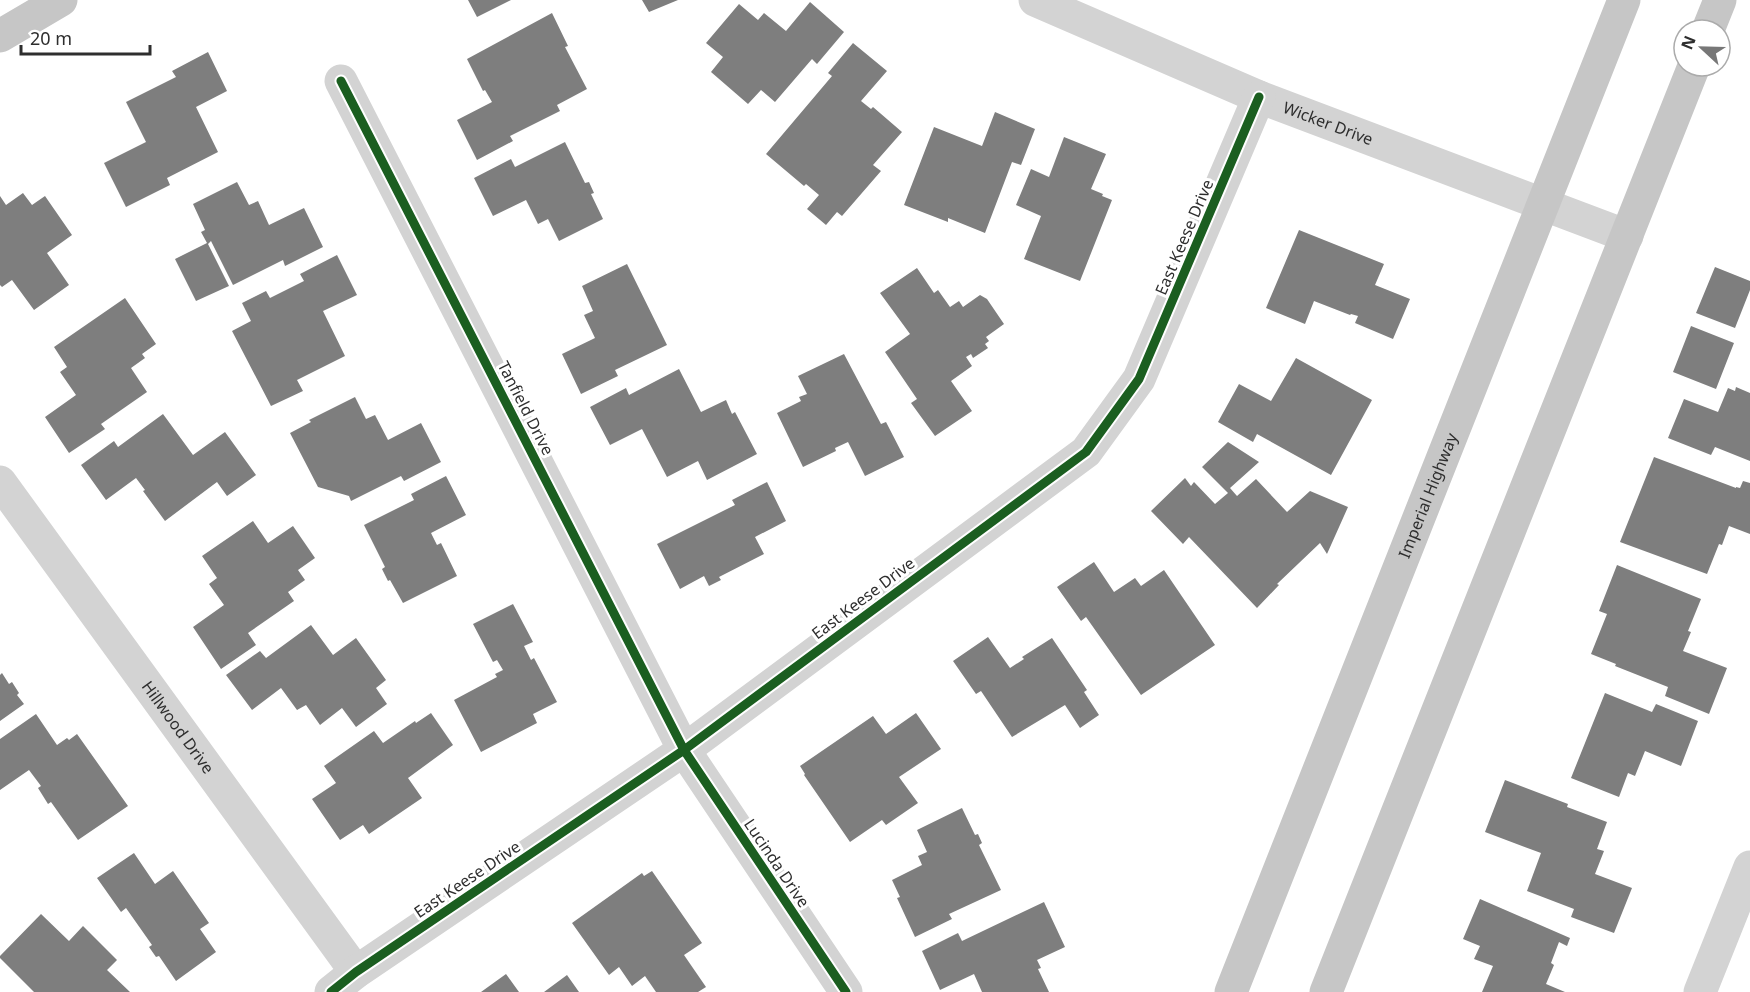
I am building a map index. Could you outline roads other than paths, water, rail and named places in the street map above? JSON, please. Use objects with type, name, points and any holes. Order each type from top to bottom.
[{"type":"main road","points":[[0,36],[61,0]]},
{"type":"main road","name":"Imperial Highway","points":[[1232,992],[1624,0]]},
{"type":"main road","points":[[1713,18],[1720,0]]},
{"type":"main road","points":[[1326,992],[1689,78]]},
{"type":"street","name":"Wicker Drive","points":[[1035,0],[1259,97],[1627,236]]},
{"type":"street","name":"Tanfield Drive","points":[[341,81],[684,750]]},
{"type":"street","name":"East Keese Drive","points":[[331,992],[356,972],[684,750],[1086,452],[1139,379],[1259,97]]},
{"type":"street","name":"Hillwood Drive","points":[[0,482],[356,972]]},
{"type":"street","name":"Lucinda Drive","points":[[684,750],[846,992]]},
{"type":"street","points":[[1700,992],[1750,867]]}]
